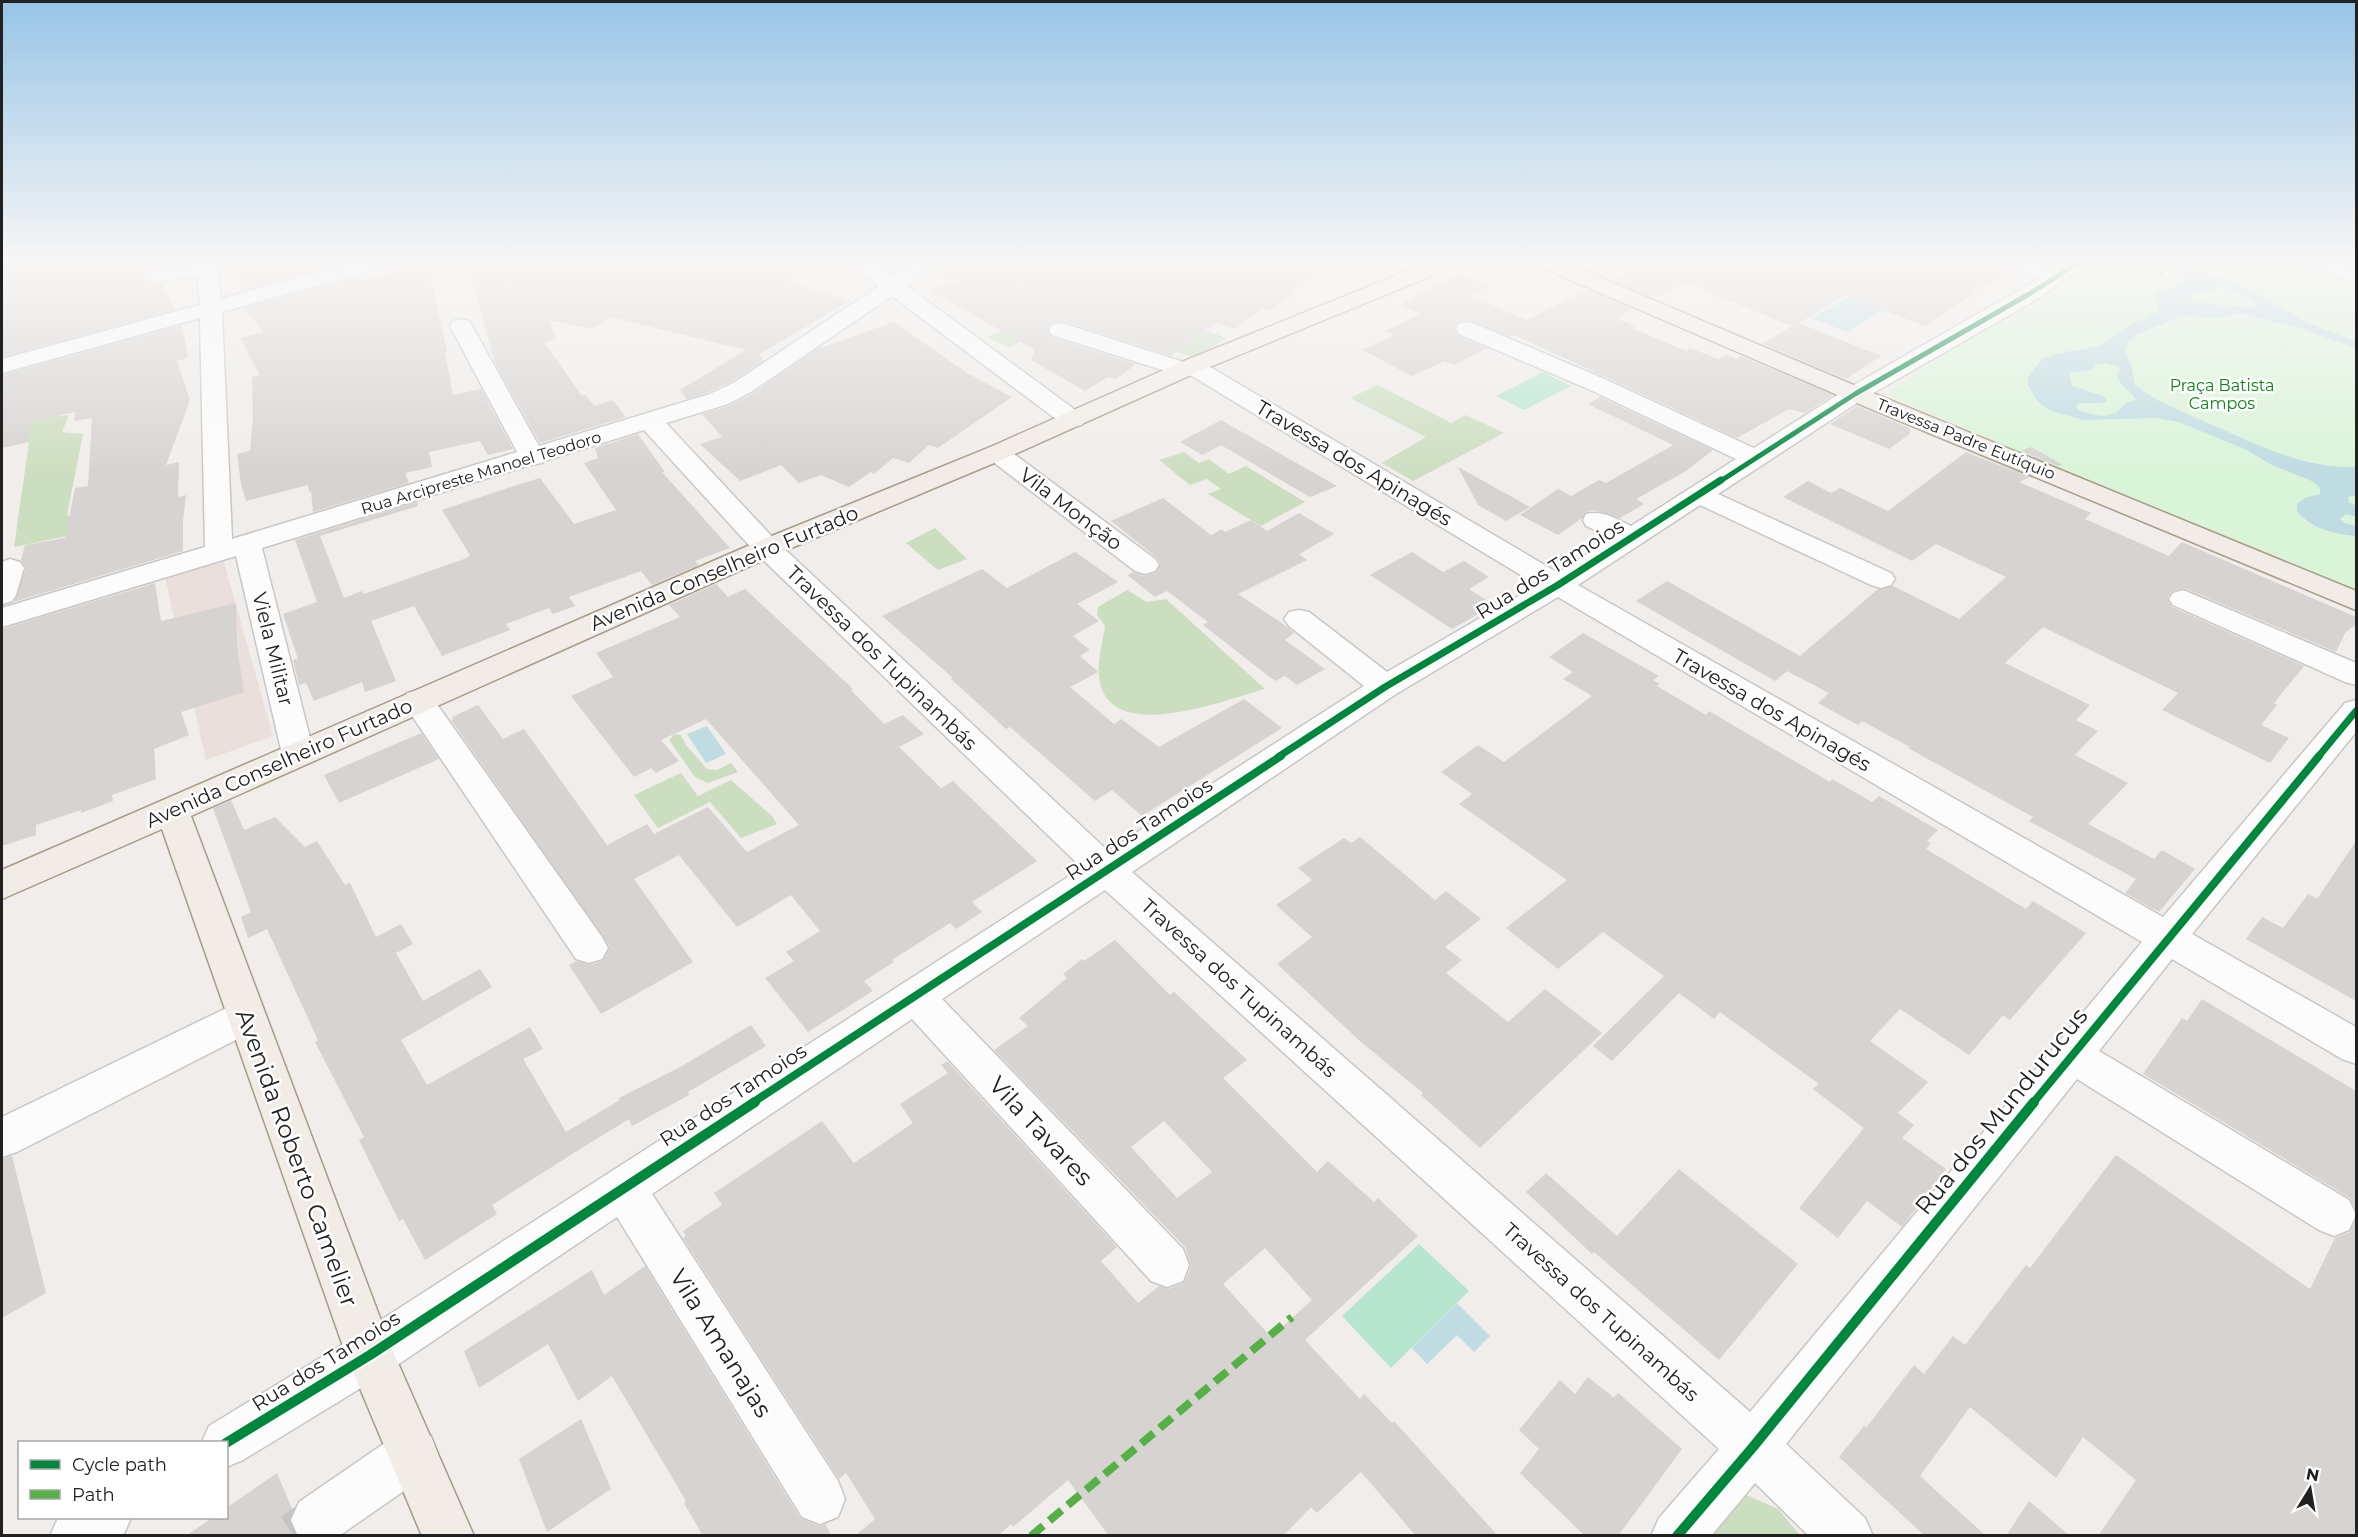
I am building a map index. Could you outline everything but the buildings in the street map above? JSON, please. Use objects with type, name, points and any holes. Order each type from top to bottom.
[{"type":"main road","name":"Avenida Conselheiro Furtado","points":[[2,885],[767,548],[997,453],[1189,368],[1275,333]]},
{"type":"main road","name":"Travessa Padre Eutíquio","points":[[1713,333],[2356,601]]},
{"type":"main road","name":"Avenida Roberto Camelier","points":[[172,810],[244,1016],[370,1355],[448,1536]]},
{"type":"street","points":[[2,366],[124,333]]},
{"type":"street","name":"Viela Militar","points":[[213,333],[233,547],[298,754]]},
{"type":"street","points":[[465,333],[533,458]]},
{"type":"street","name":"Rua Arcipreste Manoel Teodoro","points":[[2,618],[533,458],[719,399],[742,387],[824,333]]},
{"type":"street","points":[[953,333],[1073,420]]},
{"type":"street","name":"Travessa dos Apinagés","points":[[1069,333],[1189,368],[1558,585],[2356,1047]]},
{"type":"street","points":[[1476,333],[1593,383],[1753,458]]},
{"type":"street","name":"Rua dos Tamoios","points":[[228,1442],[370,1355],[623,1186],[1385,687],[1558,585],[1855,393],[1960,333]]},
{"type":"street","name":"Travessa dos Tupinambás","points":[[650,421],[767,548],[1106,870],[1753,1447],[1847,1536]]},
{"type":"street","name":"Vila Monção","points":[[997,453],[1145,565]]},
{"type":"street","points":[[1700,495],[1881,579]]},
{"type":"street","points":[[1596,520],[1633,537]]},
{"type":"street","points":[[2,595],[10,568]]},
{"type":"street","points":[[2183,599],[2356,675]]},
{"type":"street","points":[[1299,620],[1385,687]]},
{"type":"street","points":[[418,701],[589,948]]},
{"type":"street","name":"Rua dos Mundurucus","points":[[1677,1536],[1753,1447],[2072,1054],[2356,711]]},
{"type":"street","name":"Vila Tavares","points":[[916,996],[1167,1265]]},
{"type":"street","points":[[2,1138],[244,1016]]},
{"type":"street","points":[[2072,1054],[2334,1215]]},
{"type":"street","name":"Vila Amanajas","points":[[623,1186],[820,1499]]},
{"type":"street","points":[[317,1520],[413,1454]]},
{"type":"street","points":[[76,1536],[103,1519]]},
{"type":"shaded area","points":[[223,559],[273,736],[206,760],[165,577]]},
{"type":"green space","points":[[996,333],[1035,333],[1010,348],[987,337]]},
{"type":"green space","points":[[1118,333],[1212,333],[1227,338],[1195,358]]},
{"type":"green space","name":"Praça Batista Campos","points":[[1978,333],[2356,333],[2356,597],[1886,394]]},
{"type":"green space","points":[[1543,372],[1571,386],[1524,410],[1496,396]]},
{"type":"green space","points":[[1378,385],[1451,423],[1466,415],[1504,433],[1413,481],[1382,463],[1426,437],[1350,398]]},
{"type":"green space","points":[[69,415],[62,432],[83,434],[67,515],[78,520],[121,525],[14,547],[29,442],[30,419]]},
{"type":"green space","points":[[1184,452],[1199,463],[1209,459],[1229,474],[1246,466],[1305,502],[1261,526],[1208,494],[1221,489],[1207,479],[1190,485],[1159,460]]},
{"type":"green space","points":[[935,528],[967,559],[938,570],[906,543]]},
{"type":"green space","points":[[1127,590],[1147,602],[1166,599],[1265,689],[1223,702],[1170,713],[1144,714],[1123,710],[1107,698],[1099,677],[1099,658],[1105,626],[1097,615],[1098,607]]},
{"type":"green space","points":[[674,734],[681,735],[686,745],[707,769],[717,770],[731,763],[738,772],[708,783],[695,777],[669,740]]},
{"type":"green space","points":[[681,773],[698,796],[731,780],[772,816],[777,824],[741,838],[710,802],[658,828],[634,795]]},
{"type":"green space","points":[[1419,1244],[1469,1291],[1391,1368],[1342,1316]]},
{"type":"green space","points":[[1735,1490],[1778,1509],[1800,1535],[1697,1536]]},
{"type":"water","points":[[2118,333],[2142,333],[2128,342],[2125,351],[2131,364],[2135,385],[2144,391],[2182,412],[2282,454],[2318,464],[2356,467],[2356,495],[2348,497],[2349,502],[2356,506],[2356,517],[2346,514],[2340,519],[2356,526],[2356,536],[2324,530],[2303,518],[2297,512],[2297,504],[2305,498],[2320,494],[2320,488],[2314,482],[2270,464],[2247,450],[2179,422],[2156,418],[2084,420],[2051,411],[2038,402],[2028,385],[2028,377],[2042,359],[2099,346]],"holes":[[[2106,363],[2117,366],[2120,370],[2117,373],[2120,382],[2136,400],[2126,403],[2116,413],[2104,416],[2078,410],[2076,406],[2080,403],[2107,401],[2103,396],[2072,386],[2069,373],[2091,370],[2097,364]]]},
{"type":"water","points":[[2313,333],[2333,333],[2356,341],[2356,348]]},
{"type":"water","points":[[707,726],[726,754],[706,763],[687,734]]},
{"type":"water","points":[[1457,1303],[1490,1336],[1474,1352],[1457,1335],[1427,1364],[1412,1348]]},
{"type":"tunnel","points":[[294,1536],[317,1520]]},
{"type":"marked path","points":[[1031,1536],[1292,1317]]},
{"type":"cycle path","points":[[228,1442],[370,1355],[1385,687],[1558,585],[1855,394],[1962,333]]},
{"type":"cycle path","points":[[1677,1536],[1753,1447],[2168,937],[2356,711]]}]
